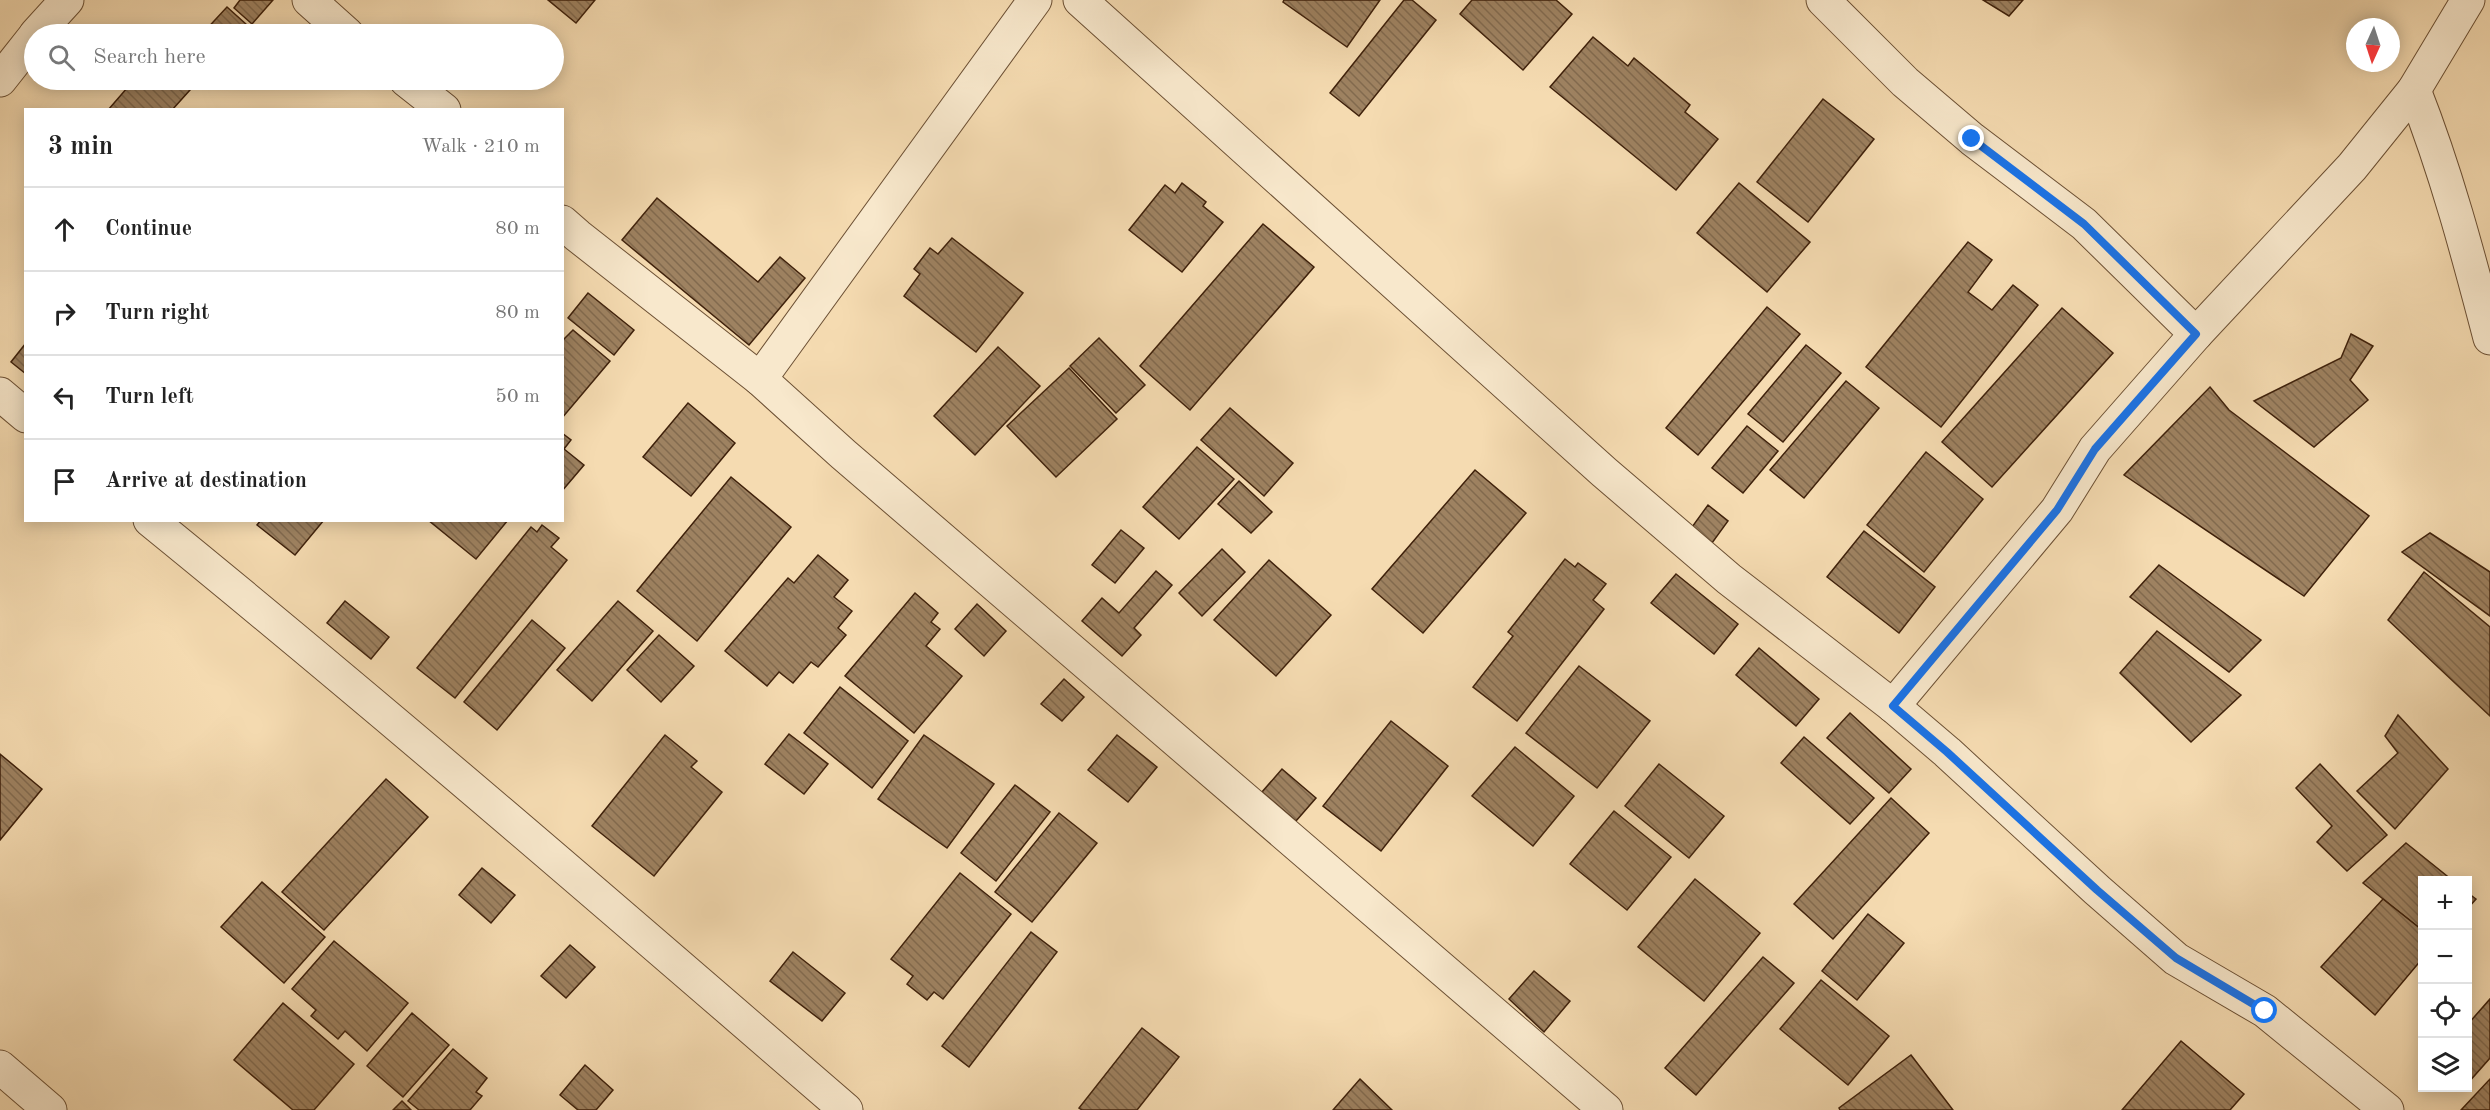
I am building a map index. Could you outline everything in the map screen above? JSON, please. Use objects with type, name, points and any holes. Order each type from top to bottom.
[{"type":"street","points":[[46,24],[67,0]]},
{"type":"street","points":[[309,0],[336,24]]},
{"type":"street","points":[[760,379],[1035,0]]},
{"type":"street","points":[[1080,0],[1604,472],[1729,579],[1893,706],[2176,958],[2265,1011],[2386,1110]]},
{"type":"street","points":[[1823,0],[1905,82],[1972,139],[2084,224],[2196,334]]},
{"type":"street","points":[[1893,706],[2057,510],[2095,449],[2196,334],[2352,167],[2414,90],[2468,0]]},
{"type":"street","points":[[0,80],[24,50]]},
{"type":"street","points":[[419,90],[441,108]]},
{"type":"street","points":[[2414,90],[2438,153],[2490,338]]},
{"type":"street","points":[[564,224],[760,379],[852,462],[1606,1110]]},
{"type":"street","points":[[0,394],[24,414]]},
{"type":"street","points":[[152,522],[300,643],[585,884],[846,1110]]},
{"type":"street","points":[[0,1067],[50,1110]]},
{"type":"building","points":[[240,0],[273,0],[252,24],[234,8]]},
{"type":"building","points":[[548,0],[595,0],[576,23]]},
{"type":"building","points":[[1284,0],[1380,0],[1347,47],[1283,2]]},
{"type":"building","points":[[1404,0],[1412,0],[1436,20],[1359,116],[1330,93]]},
{"type":"building","points":[[1472,0],[1556,0],[1572,14],[1523,70],[1460,14]]},
{"type":"building","points":[[1983,0],[2023,0],[2009,16]]},
{"type":"building","points":[[227,7],[246,24],[211,24]]},
{"type":"building","points":[[1593,37],[1628,66],[1634,58],[1690,105],[1685,112],[1718,139],[1676,190],[1550,87]]},
{"type":"building","points":[[125,90],[190,90],[174,108],[110,108]]},
{"type":"building","points":[[1823,99],[1874,139],[1808,222],[1757,182]]},
{"type":"building","points":[[1182,183],[1206,202],[1203,206],[1223,222],[1182,272],[1129,230],[1165,185],[1175,193]]},
{"type":"building","points":[[1739,183],[1810,242],[1767,292],[1697,233]]},
{"type":"building","points":[[657,198],[758,282],[780,257],[805,278],[749,345],[622,240]]},
{"type":"building","points":[[1263,224],[1314,267],[1190,410],[1140,366]]},
{"type":"building","points":[[952,238],[1023,293],[976,352],[904,296],[920,274],[914,269],[930,248],[938,254]]},
{"type":"building","points":[[1968,242],[1992,260],[1968,292],[1992,310],[2013,285],[2038,305],[1941,427],[1866,367]]},
{"type":"building","points":[[588,293],[634,330],[614,355],[568,318]]},
{"type":"building","points":[[1767,307],[1800,334],[1698,455],[1666,428]]},
{"type":"building","points":[[2062,308],[2113,353],[1992,487],[1942,442]]},
{"type":"building","points":[[573,330],[610,361],[564,416],[564,339]]},
{"type":"building","points":[[2351,334],[2373,346],[2350,380],[2368,400],[2314,447],[2254,401],[2341,358]]},
{"type":"building","points":[[1099,338],[1145,385],[1116,413],[1070,366]]},
{"type":"building","points":[[1806,345],[1841,373],[1783,442],[1748,414]]},
{"type":"building","points":[[24,346],[24,372],[11,362]]},
{"type":"building","points":[[998,347],[1040,386],[975,455],[934,416]]},
{"type":"building","points":[[1069,368],[1117,419],[1056,477],[1007,426]]},
{"type":"building","points":[[1846,381],[1879,408],[1804,498],[1770,470]]},
{"type":"building","points":[[2210,387],[2229,410],[2369,516],[2304,596],[2124,475]]},
{"type":"building","points":[[688,403],[735,443],[691,496],[643,457]]},
{"type":"building","points":[[1230,408],[1293,463],[1264,496],[1201,440]]},
{"type":"building","points":[[1747,426],[1778,451],[1743,493],[1712,468]]},
{"type":"building","points":[[564,435],[571,440],[564,449]]},
{"type":"building","points":[[1197,447],[1234,479],[1179,539],[1143,507]]},
{"type":"building","points":[[564,449],[584,465],[564,489]]},
{"type":"building","points":[[1926,452],[1983,499],[1924,572],[1867,525]]},
{"type":"building","points":[[1475,470],[1526,513],[1423,633],[1372,589]]},
{"type":"building","points":[[731,477],[791,527],[697,641],[637,591]]},
{"type":"building","points":[[1239,481],[1272,512],[1251,533],[1218,504]]},
{"type":"building","points":[[1708,505],[1728,521],[1712,543],[1692,527]]},
{"type":"building","points":[[259,522],[322,522],[295,555],[257,525]]},
{"type":"building","points":[[430,522],[506,522],[476,559]]},
{"type":"building","points":[[542,525],[559,538],[551,547],[567,560],[455,698],[417,668],[531,527],[537,532]]},
{"type":"building","points":[[1121,530],[1144,548],[1115,583],[1092,565]]},
{"type":"building","points":[[1864,531],[1935,587],[1899,633],[1827,577]]},
{"type":"building","points":[[2430,533],[2490,572],[2490,616],[2402,552]]},
{"type":"building","points":[[1222,549],[1245,572],[1202,616],[1179,593]]},
{"type":"building","points":[[818,555],[848,580],[834,597],[852,611],[838,628],[846,635],[818,667],[811,662],[793,683],[779,672],[767,686],[725,651],[788,578],[794,583]]},
{"type":"building","points":[[1565,559],[1575,567],[1578,563],[1606,584],[1593,600],[1604,609],[1517,721],[1473,687],[1513,636],[1508,632]]},
{"type":"building","points":[[1269,560],[1331,615],[1276,676],[1214,620]]},
{"type":"building","points":[[2159,565],[2261,640],[2229,672],[2130,597]]},
{"type":"building","points":[[1156,571],[1172,585],[1134,628],[1141,635],[1122,656],[1082,621],[1102,598],[1119,613]]},
{"type":"building","points":[[2424,572],[2490,627],[2490,716],[2388,620]]},
{"type":"building","points":[[1676,574],[1738,624],[1714,654],[1651,603]]},
{"type":"building","points":[[915,593],[938,613],[931,622],[940,629],[926,646],[962,676],[914,733],[845,676]]},
{"type":"building","points":[[345,601],[389,637],[371,659],[327,623]]},
{"type":"building","points":[[618,601],[653,631],[592,701],[557,670]]},
{"type":"building","points":[[977,604],[1006,631],[984,656],[955,629]]},
{"type":"building","points":[[532,620],[565,648],[497,730],[464,702]]},
{"type":"building","points":[[2157,631],[2241,695],[2191,742],[2120,673]]},
{"type":"building","points":[[659,635],[694,666],[661,702],[627,670]]},
{"type":"building","points":[[1759,648],[1819,699],[1796,726],[1736,675]]},
{"type":"building","points":[[1579,666],[1650,721],[1597,788],[1526,733]]},
{"type":"building","points":[[1064,679],[1084,697],[1062,721],[1041,704]]},
{"type":"building","points":[[840,687],[908,741],[872,788],[804,733]]},
{"type":"building","points":[[1850,713],[1911,769],[1889,793],[1827,738]]},
{"type":"building","points":[[2398,715],[2448,769],[2395,829],[2357,791],[2398,753],[2385,736]]},
{"type":"building","points":[[1391,721],[1448,766],[1381,851],[1323,806]]},
{"type":"building","points":[[789,734],[828,764],[804,794],[765,764]]},
{"type":"building","points":[[665,735],[697,761],[691,767],[722,792],[654,876],[592,826]]},
{"type":"building","points":[[924,735],[994,784],[947,848],[878,799]]},
{"type":"building","points":[[1117,735],[1157,767],[1128,802],[1088,770]]},
{"type":"building","points":[[1804,737],[1874,798],[1850,824],[1781,763]]},
{"type":"building","points":[[1515,747],[1574,796],[1533,846],[1472,796]]},
{"type":"building","points":[[0,754],[42,789],[0,840]]},
{"type":"building","points":[[1659,764],[1724,816],[1689,858],[1625,806]]},
{"type":"building","points":[[2320,764],[2387,835],[2347,871],[2317,842],[2332,826],[2296,788]]},
{"type":"building","points":[[1282,769],[1316,798],[1296,821],[1262,792]]},
{"type":"building","points":[[386,779],[428,817],[324,930],[282,892]]},
{"type":"building","points":[[1015,785],[1050,812],[996,881],[961,853]]},
{"type":"building","points":[[1891,798],[1929,833],[1833,939],[1794,904]]},
{"type":"building","points":[[1614,811],[1671,857],[1627,910],[1570,864]]},
{"type":"building","points":[[1059,813],[1097,843],[1032,922],[995,892]]},
{"type":"building","points":[[2406,843],[2447,876],[2418,876],[2418,927],[2363,883]]},
{"type":"building","points":[[482,868],[515,895],[491,923],[459,895]]},
{"type":"building","points":[[960,873],[1011,914],[943,999],[934,992],[927,1000],[907,984],[913,976],[891,959]]},
{"type":"building","points":[[1695,879],[1760,933],[1704,1001],[1638,947]]},
{"type":"building","points":[[262,882],[325,937],[284,983],[221,927]]},
{"type":"building","points":[[2383,899],[2418,927],[2418,964],[2375,1015],[2321,967]]},
{"type":"building","points":[[1868,914],[1904,943],[1857,1000],[1822,971]]},
{"type":"building","points":[[1031,932],[1057,952],[969,1067],[942,1046]]},
{"type":"building","points":[[334,941],[408,1003],[367,1051],[345,1031],[338,1039],[311,1016],[316,1010],[292,989]]},
{"type":"building","points":[[570,945],[595,967],[566,998],[541,976]]},
{"type":"building","points":[[793,952],[845,993],[822,1021],[770,981]]},
{"type":"building","points":[[1763,957],[1794,983],[1696,1095],[1665,1068]]},
{"type":"building","points":[[1534,971],[1570,1001],[1544,1032],[1509,999]]},
{"type":"building","points":[[1821,980],[1889,1036],[1848,1085],[1780,1029]]},
{"type":"building","points":[[2490,999],[2490,1058],[2472,1078],[2472,1038],[2472,1019]]},
{"type":"building","points":[[283,1003],[354,1064],[314,1110],[293,1110],[234,1060]]},
{"type":"building","points":[[412,1013],[449,1045],[403,1097],[367,1066]]},
{"type":"building","points":[[1142,1028],[1179,1057],[1137,1110],[1082,1110],[1079,1108]]},
{"type":"building","points":[[2181,1041],[2244,1094],[2230,1110],[2122,1110]]},
{"type":"building","points":[[453,1049],[487,1078],[476,1092],[482,1096],[470,1110],[419,1110],[408,1101]]},
{"type":"building","points":[[1911,1055],[1953,1110],[1840,1110],[1839,1108]]},
{"type":"building","points":[[585,1065],[613,1090],[596,1110],[578,1110],[560,1095]]},
{"type":"building","points":[[1360,1079],[1392,1110],[1333,1110]]},
{"type":"building","points":[[2490,1079],[2490,1110],[2461,1110]]},
{"type":"building","points":[[402,1101],[411,1110],[393,1110]]},
{"type":"route","points":[[1972,139],[2084,224],[2196,334],[2095,449],[2057,510],[1893,706],[2176,958],[2265,1011]]}]
